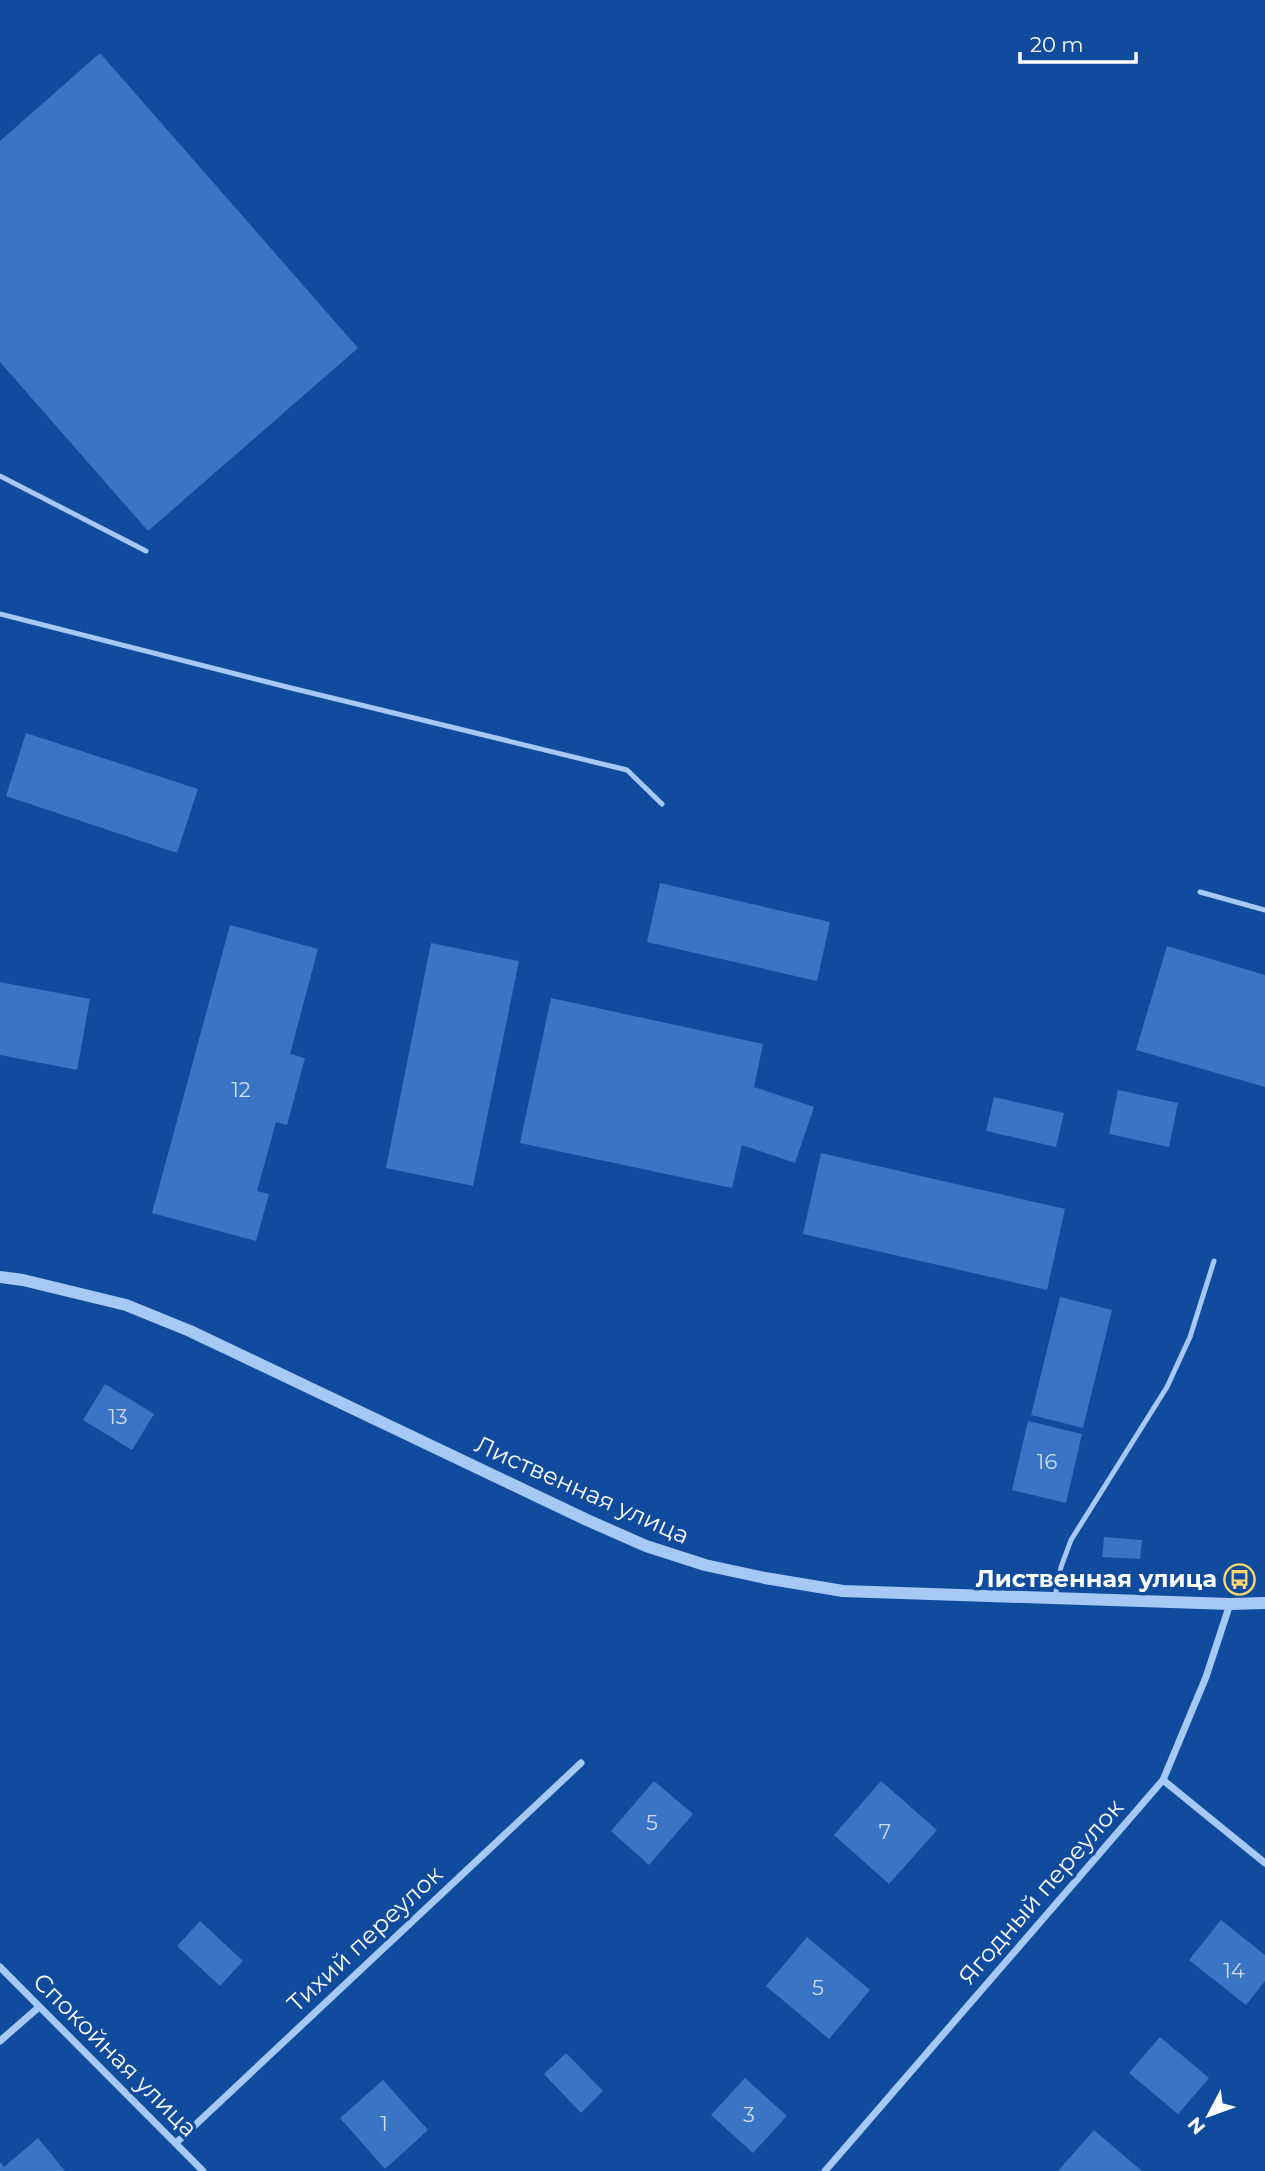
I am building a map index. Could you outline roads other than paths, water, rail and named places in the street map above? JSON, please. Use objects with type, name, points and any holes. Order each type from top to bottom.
[{"type":"street","name":"Лиственная улица","points":[[0,1277],[23,1280],[139,1310],[202,1337],[587,1520],[646,1546],[705,1565],[843,1591],[1265,1603]]},
{"type":"street","name":"Ягодный переулок","points":[[825,2171],[1163,1780],[1206,1677],[1230,1604]]},
{"type":"street","name":"Тихий переулок","points":[[176,2143],[581,1763]]},
{"type":"street","points":[[1163,1780],[1265,1863]]},
{"type":"street","name":"Спокойная улица","points":[[0,1967],[203,2171]]},
{"type":"street","points":[[0,2041],[38,2007]]},
{"type":"lane","points":[[0,476],[146,551]]},
{"type":"lane","points":[[0,614],[627,770],[662,804]]},
{"type":"lane","points":[[1200,892],[1265,910]]},
{"type":"lane","points":[[1055,1598],[1061,1567],[1071,1540],[1167,1387],[1190,1337],[1214,1261]]},
{"type":"place","name":"Лиственная улица","points":[[1240,1579]]}]
